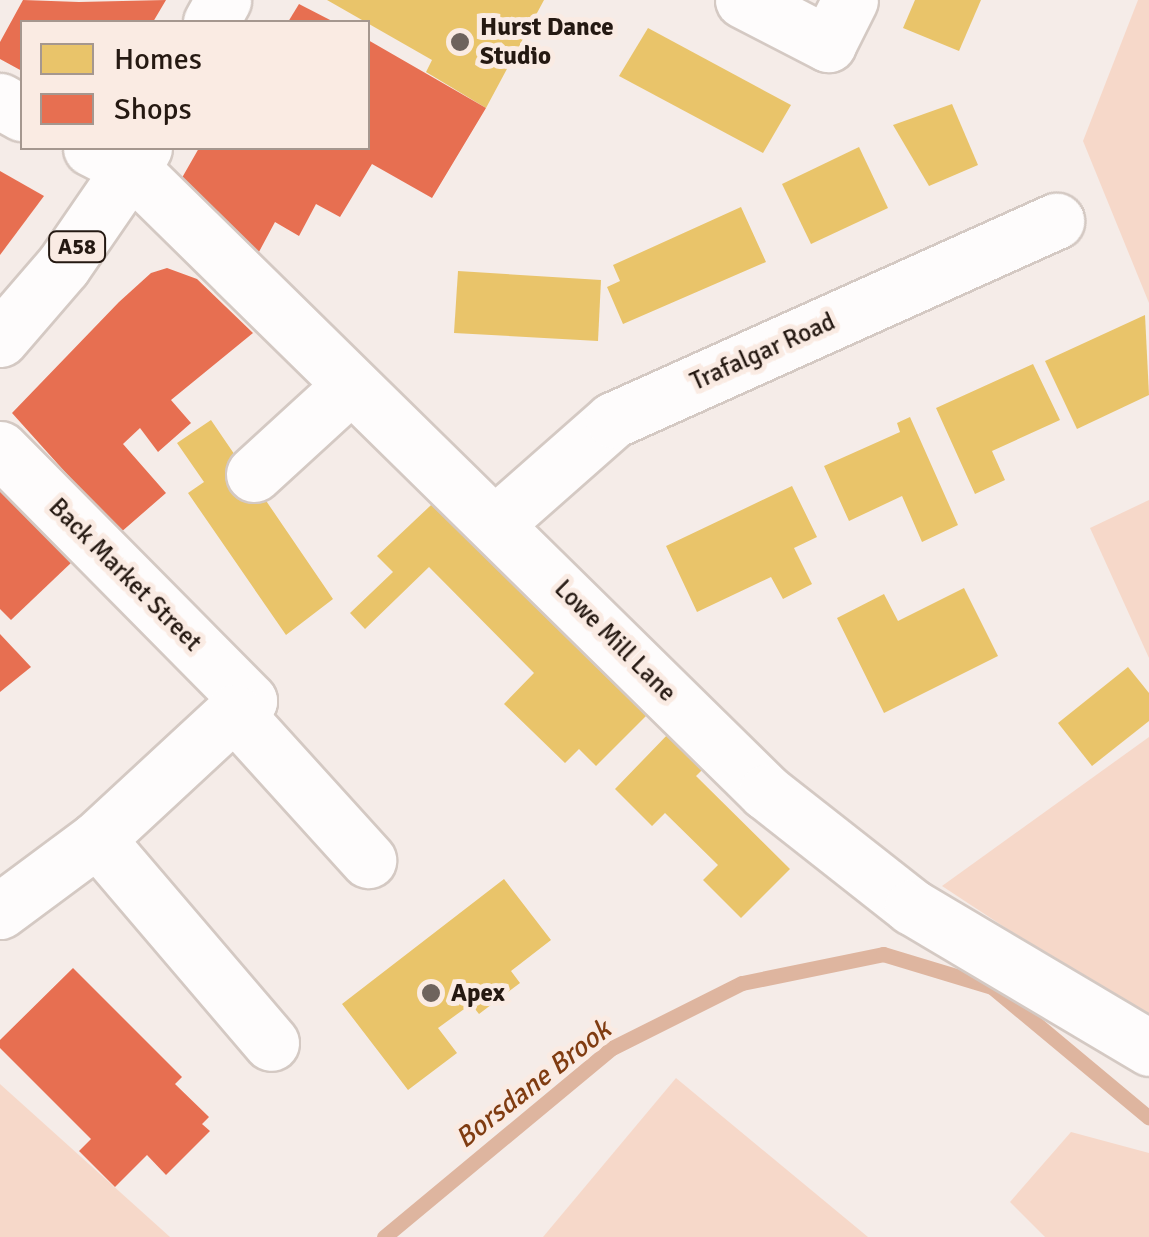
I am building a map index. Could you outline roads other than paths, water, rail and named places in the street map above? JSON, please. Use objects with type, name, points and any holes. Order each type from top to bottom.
[{"type":"main road","points":[[743,0],[839,22]]},
{"type":"main road","name":"A58","points":[[0,339],[122,154]]},
{"type":"main road","name":"Lowe Mill Lane","points":[[122,154],[350,386],[496,523],[766,792],[912,907],[1149,1048]]},
{"type":"main road","name":"Trafalgar Road","points":[[496,523],[613,420],[1056,222]]},
{"type":"main road","points":[[254,474],[350,386]]},
{"type":"main road","name":"Back Market Street","points":[[0,448],[242,706],[368,860]]},
{"type":"main road","points":[[0,911],[97,839],[242,706]]},
{"type":"main road","points":[[97,839],[271,1043]]},
{"type":"waterway","name":"Borsdane Brook","points":[[384,1237],[612,1048],[742,983],[883,954],[992,987],[1149,1118]]},
{"type":"place","name":"Hurst Dance Studio","points":[[460,42]]},
{"type":"place","name":"Apex","points":[[431,993]]}]
